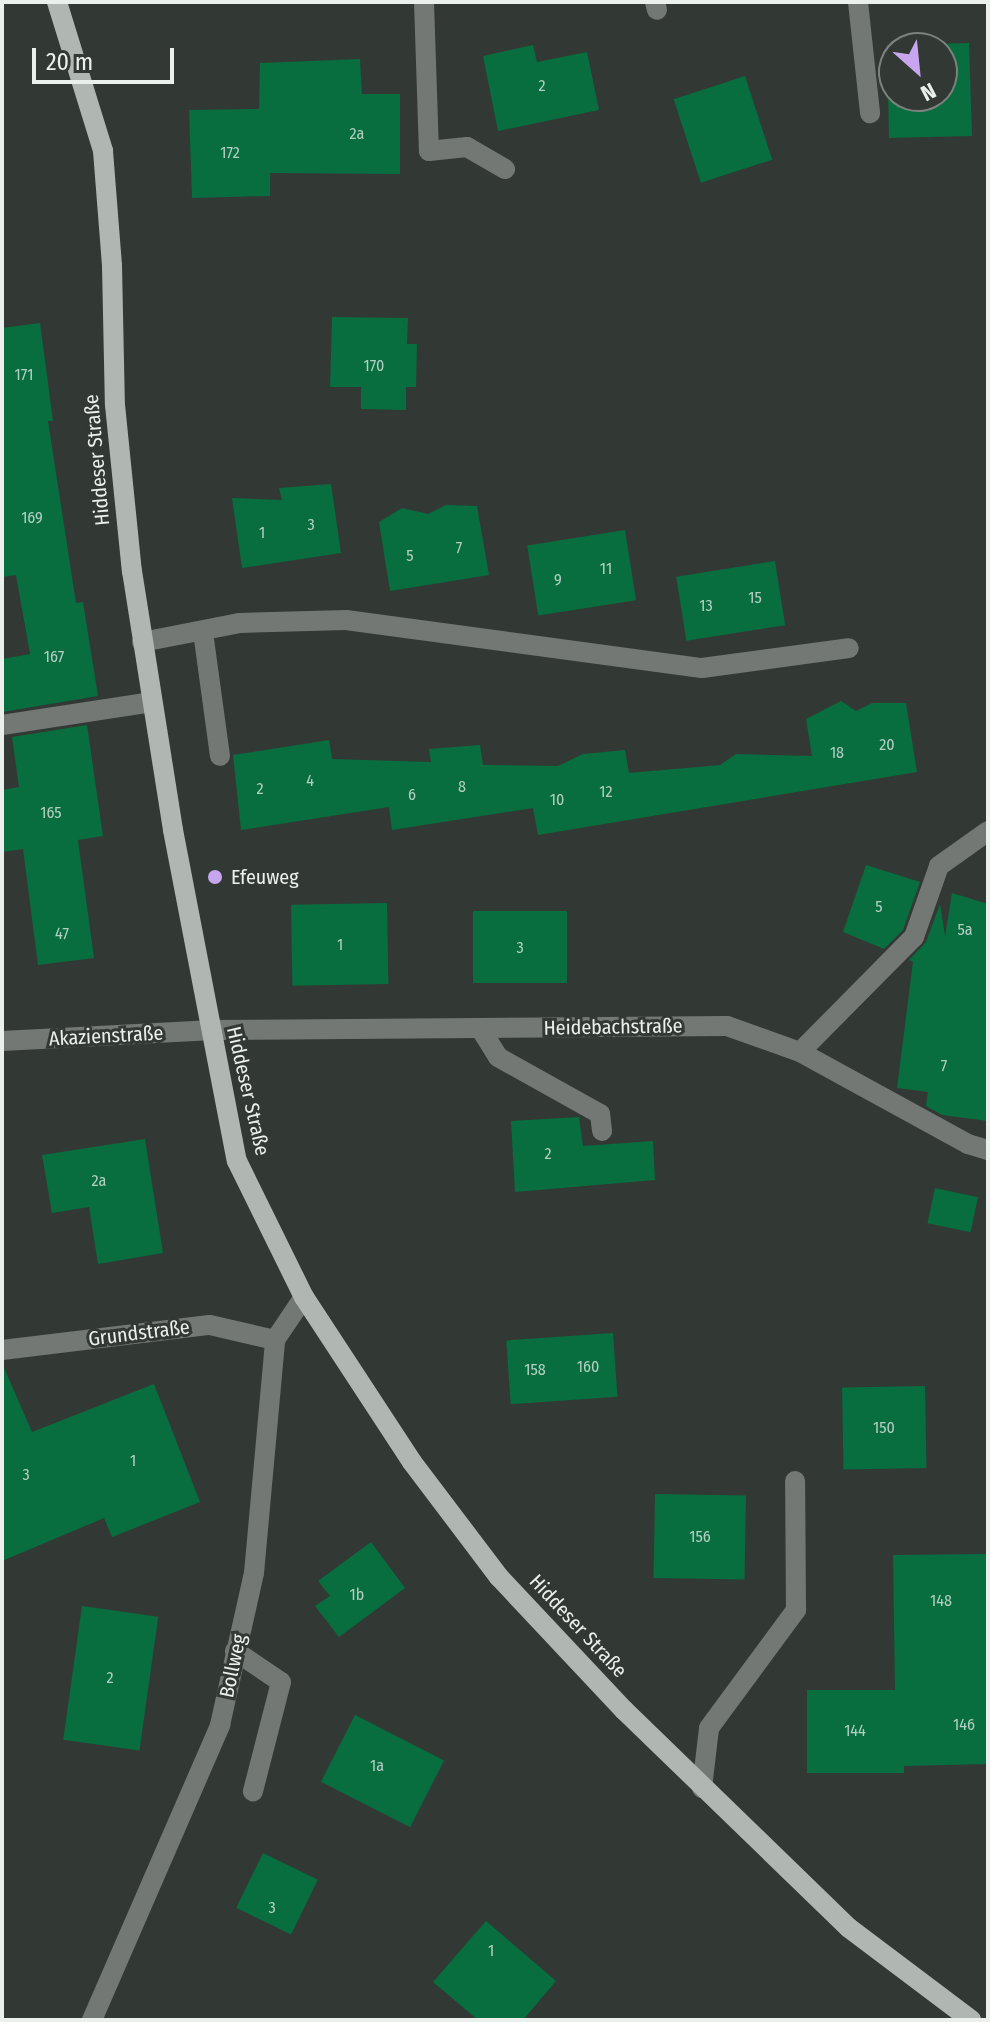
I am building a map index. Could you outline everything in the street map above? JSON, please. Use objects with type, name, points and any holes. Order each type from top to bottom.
[{"type":"main road","name":"Hiddeser Straße","points":[[63,4],[103,151],[119,457],[142,642],[209,1030],[237,1161],[304,1297],[412,1462],[499,1577],[550,1634],[702,1788],[849,1928],[971,2020]]},
{"type":"street","points":[[424,2],[429,151],[467,147],[505,169]]},
{"type":"street","points":[[858,2],[870,113]]},
{"type":"street","points":[[142,642],[240,623],[346,620],[702,668],[849,648]]},
{"type":"street","points":[[203,632],[220,756]]},
{"type":"street","points":[[2,725],[152,702]]},
{"type":"street","points":[[800,1052],[914,937],[939,866],[988,831]]},
{"type":"street","name":"Heidebachstraße","points":[[209,1030],[727,1026],[800,1052],[968,1144],[988,1150]]},
{"type":"street","points":[[480,1028],[498,1057],[600,1114],[602,1131]]},
{"type":"street","name":"Akazienstraße","points":[[2,1041],[209,1030]]},
{"type":"street","name":"Bollweg","points":[[92,2020],[220,1725],[254,1573],[275,1340],[304,1297]]},
{"type":"street","name":"Grundstraße","points":[[2,1350],[210,1325],[275,1340]]},
{"type":"street","points":[[702,1788],[709,1728],[796,1610],[795,1481]]},
{"type":"street","points":[[235,1651],[281,1682],[253,1791]]},
{"type":"building","points":[[958,43],[969,43],[972,136],[889,138],[888,112],[958,112]]},
{"type":"building","points":[[533,45],[537,62],[587,52],[599,110],[498,131],[483,56]]},
{"type":"building","points":[[360,59],[362,94],[400,94],[400,174],[270,173],[270,196],[192,198],[189,110],[259,109],[260,63]]},
{"type":"building","points":[[745,76],[772,160],[701,183],[674,99]]},
{"type":"building","points":[[332,317],[408,318],[407,344],[417,344],[416,387],[406,387],[406,410],[361,409],[361,387],[330,387]]},
{"type":"building","points":[[40,323],[53,421],[48,421],[76,603],[83,602],[98,696],[2,712],[2,659],[30,654],[16,575],[2,577],[2,328]]},
{"type":"building","points":[[331,484],[341,553],[242,568],[232,498],[282,500],[279,488]]},
{"type":"building","points":[[446,505],[477,506],[489,575],[390,591],[379,522],[402,508],[428,514]]},
{"type":"building","points":[[625,530],[636,600],[538,616],[527,545]]},
{"type":"building","points":[[775,561],[785,625],[686,641],[676,577]]},
{"type":"building","points":[[841,701],[856,711],[872,703],[906,703],[917,772],[538,835],[533,808],[392,830],[389,807],[241,830],[233,755],[329,740],[332,759],[431,762],[429,749],[480,745],[483,765],[558,766],[583,754],[625,750],[629,773],[720,765],[736,754],[812,756],[806,719]]},
{"type":"building","points":[[87,725],[103,836],[78,840],[94,958],[38,965],[23,849],[2,852],[2,790],[19,787],[12,737]]},
{"type":"building","points":[[866,865],[920,882],[903,930],[884,949],[843,932]]},
{"type":"building","points":[[952,893],[988,904],[988,1121],[942,1115],[926,1106],[928,1092],[897,1088],[913,962],[909,960],[926,942],[940,904],[945,936]]},
{"type":"building","points":[[387,903],[388,984],[292,986],[291,905]]},
{"type":"building","points":[[473,911],[567,911],[567,983],[473,983]]},
{"type":"building","points":[[579,1117],[583,1146],[653,1141],[655,1180],[515,1192],[511,1121]]},
{"type":"building","points":[[145,1139],[163,1253],[98,1264],[89,1207],[52,1213],[42,1155]]},
{"type":"building","points":[[935,1188],[978,1197],[971,1232],[928,1223]]},
{"type":"building","points":[[613,1333],[617,1397],[511,1404],[506,1340]]},
{"type":"building","points":[[2,1363],[32,1432],[154,1384],[200,1502],[112,1537],[104,1518],[2,1561]]},
{"type":"building","points":[[925,1386],[926,1468],[843,1469],[842,1387]]},
{"type":"building","points":[[655,1494],[746,1496],[745,1580],[654,1578]]},
{"type":"building","points":[[371,1542],[405,1588],[339,1637],[315,1606],[330,1596],[318,1581]]},
{"type":"building","points":[[988,1554],[988,1764],[904,1766],[904,1773],[807,1773],[807,1690],[895,1690],[893,1555]]},
{"type":"building","points":[[82,1606],[158,1617],[139,1750],[63,1740]]},
{"type":"building","points":[[355,1715],[444,1760],[410,1827],[321,1782]]},
{"type":"building","points":[[263,1853],[318,1880],[291,1935],[236,1908]]},
{"type":"building","points":[[486,1921],[556,1981],[523,2020],[478,2020],[433,1982]]},
{"type":"place","name":"Efeuweg","points":[[215,877]]}]
